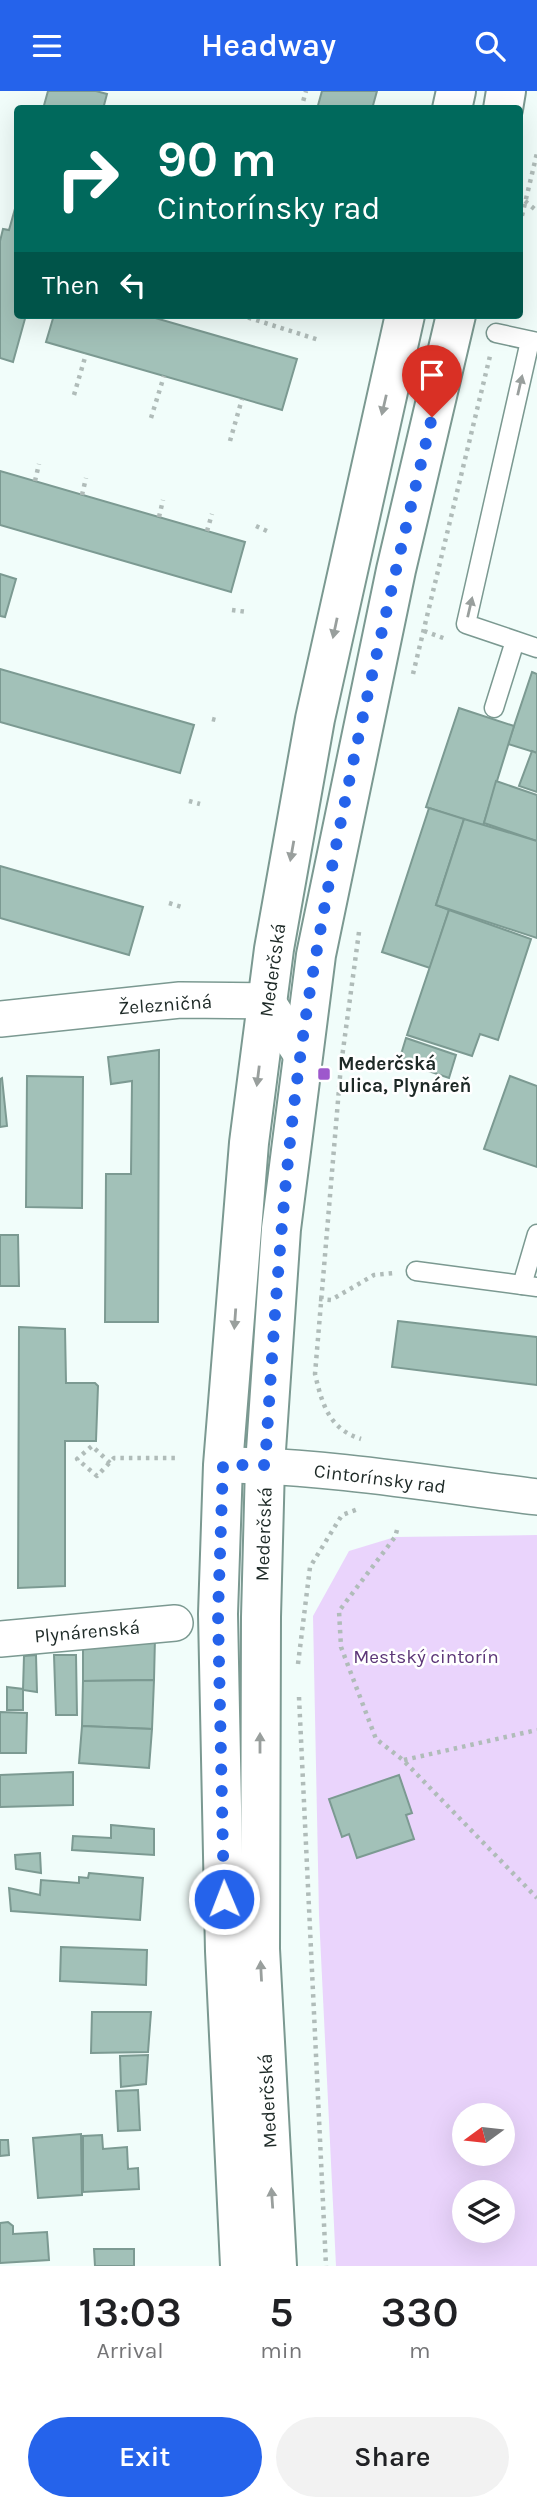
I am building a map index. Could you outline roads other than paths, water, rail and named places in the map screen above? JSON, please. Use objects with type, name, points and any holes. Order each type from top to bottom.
[{"type":"main road","name":"Mederčská","points":[[240,2266],[224,1937],[218,1614],[223,1465],[249,1143],[267,1000],[316,719],[404,319]]},
{"type":"main road","name":"Mederčská","points":[[277,2266],[260,1949],[265,1465],[281,1229],[301,1054],[316,955],[355,754],[455,319]]},
{"type":"street","name":"Železničná","points":[[0,1019],[180,999],[267,1000]]},
{"type":"street","points":[[267,1000],[301,1054]]},
{"type":"street","name":"Cintorínsky rad","points":[[223,1465],[265,1465],[537,1497]]},
{"type":"street","name":"Plynárenská","points":[[0,1639],[175,1623]]},
{"type":"lane","points":[[496,333],[533,342],[466,624],[537,648]]},
{"type":"lane","points":[[494,708],[515,641]]},
{"type":"lane","points":[[416,1272],[529,1286],[537,1234]]},
{"type":"place","name":"Mederčská ulica, Plynáreň","points":[[324,1074]]},
{"type":"park label","name":"Mestský cintorín","points":[[426,1656]]}]
